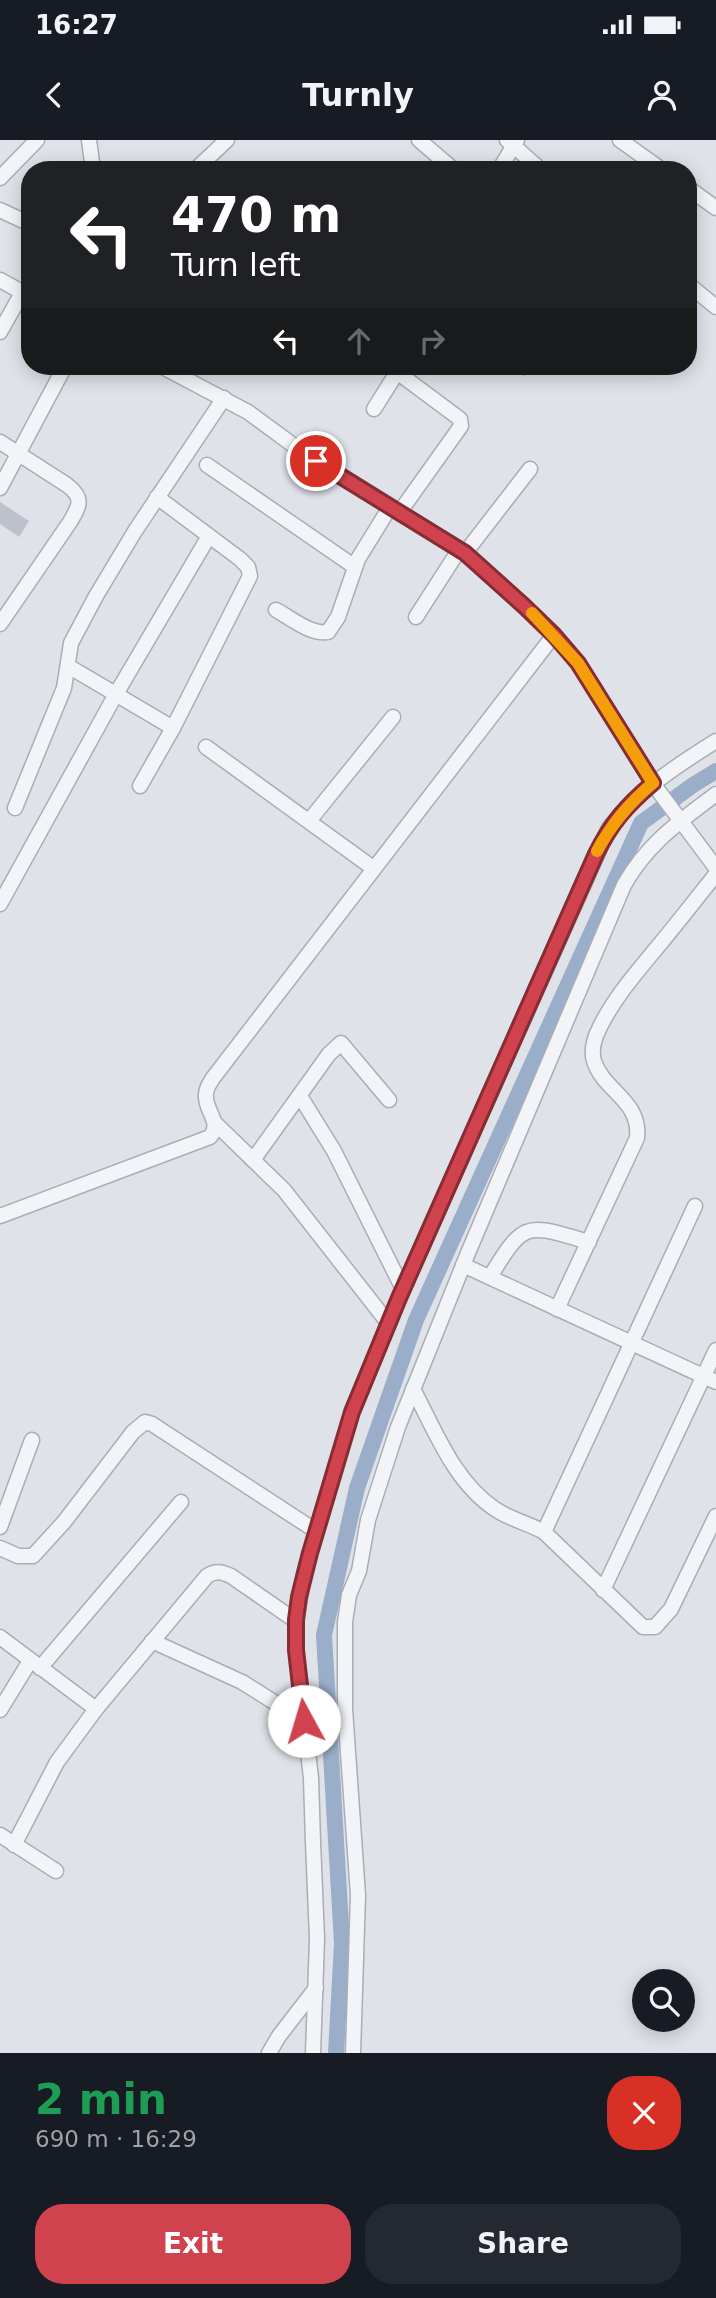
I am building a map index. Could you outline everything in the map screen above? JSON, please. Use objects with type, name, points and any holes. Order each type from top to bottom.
[{"type":"street","points":[[0,177],[37,140]]},
{"type":"street","points":[[89,140],[92,161]]},
{"type":"street","points":[[205,161],[227,140]]},
{"type":"street","points":[[419,140],[444,161]]},
{"type":"street","points":[[620,140],[649,161]]},
{"type":"street","points":[[503,161],[512,142],[532,161]]},
{"type":"street","points":[[697,194],[716,208]]},
{"type":"street","points":[[0,211],[21,220]]},
{"type":"street","points":[[0,280],[21,292]]},
{"type":"street","points":[[697,291],[716,307]]},
{"type":"street","points":[[0,332],[21,302]]},
{"type":"street","points":[[0,488],[60,375]]},
{"type":"street","points":[[179,375],[247,412],[296,449],[462,551],[554,635],[592,683],[655,786],[716,868]]},
{"type":"street","points":[[374,409],[395,375]]},
{"type":"street","points":[[276,610],[309,629],[328,632],[338,617],[355,567],[394,510],[461,426],[460,419],[406,375]]},
{"type":"street","points":[[15,808],[64,688],[71,643],[96,596],[157,497],[224,398]]},
{"type":"street","points":[[0,442],[77,492],[79,500],[78,508],[70,522],[0,624]]},
{"type":"street","points":[[206,464],[355,567]]},
{"type":"street","points":[[416,617],[462,551],[530,470]]},
{"type":"street","points":[[140,786],[173,728],[250,576],[248,567],[240,559],[157,497]]},
{"type":"street","points":[[0,904],[116,694],[209,536]]},
{"type":"street","points":[[389,1324],[284,1190],[216,1124],[206,1099],[206,1090],[373,868],[554,635]]},
{"type":"street","points":[[68,666],[173,728]]},
{"type":"street","points":[[309,821],[393,717]]},
{"type":"street","points":[[313,2053],[317,1939],[312,1816],[296,1650],[296,1620],[304,1574],[352,1412],[403,1289],[596,854],[617,818],[632,801],[655,786],[670,770],[716,741]]},
{"type":"street","points":[[206,747],[373,868]]},
{"type":"street","points":[[353,2053],[358,1895],[345,1709],[346,1610],[359,1571],[368,1520],[413,1389],[624,885],[645,852],[678,817],[716,794]]},
{"type":"street","points":[[557,1308],[637,1138],[638,1126],[634,1113],[598,1070],[593,1058],[594,1042],[599,1028],[631,980],[716,874]]},
{"type":"street","points":[[253,1160],[329,1054],[341,1043],[389,1100]]},
{"type":"street","points":[[300,1096],[334,1150],[403,1289]]},
{"type":"street","points":[[0,1216],[210,1137],[216,1124]]},
{"type":"street","points":[[544,1532],[695,1206]]},
{"type":"street","points":[[489,1277],[508,1248],[524,1231],[538,1229],[589,1242]]},
{"type":"street","points":[[463,1265],[710,1380]]},
{"type":"street","points":[[603,1590],[710,1380],[716,1350]]},
{"type":"street","points":[[413,1389],[451,1460],[481,1500],[544,1532],[642,1627],[655,1627],[671,1609],[716,1516]]},
{"type":"street","points":[[0,1548],[18,1556],[33,1556],[64,1522],[133,1432],[145,1422],[316,1531]]},
{"type":"street","points":[[0,1527],[32,1440]]},
{"type":"street","points":[[0,1710],[35,1665],[181,1502]]},
{"type":"street","points":[[14,1844],[57,1762],[96,1709],[213,1572],[231,1576],[296,1620]]},
{"type":"street","points":[[0,1637],[96,1709]]},
{"type":"street","points":[[152,1641],[221,1671],[304,1721]]},
{"type":"street","points":[[0,1835],[56,1871]]},
{"type":"street","points":[[269,2053],[316,1988]]},
{"type":"building","points":[[0,502],[29,521],[19,537],[0,524]]},
{"type":"waterway","points":[[336,2053],[342,1943],[324,1635],[357,1488],[416,1320],[641,823],[716,771]]},
{"type":"slow traffic","points":[[532,613],[578,663],[653,783],[617,818],[597,851]]},
{"type":"route","points":[[304,1721],[296,1650],[299,1597],[352,1412],[399,1298],[596,854],[617,818],[653,783],[578,663],[524,606],[465,553],[316,461]]}]
